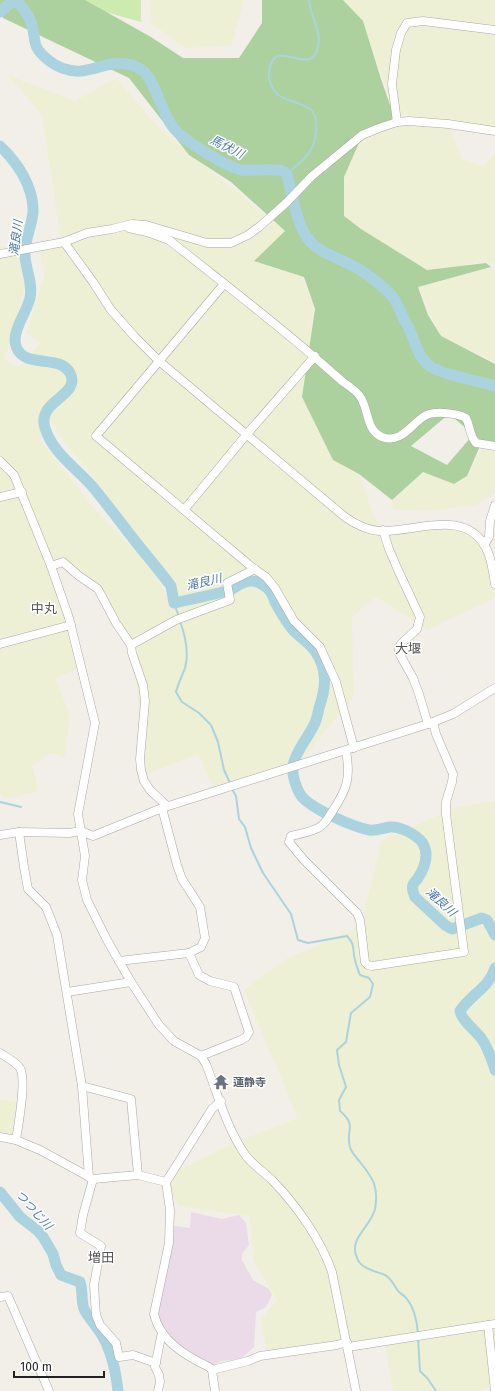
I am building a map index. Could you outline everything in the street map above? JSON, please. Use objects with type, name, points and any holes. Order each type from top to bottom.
[{"type":"street","points":[[398,122],[392,84],[396,50],[401,33],[408,23],[423,21],[495,30]]},
{"type":"street","points":[[0,254],[39,248],[64,242],[87,233],[132,224],[146,225],[207,244],[231,242],[248,235],[286,203],[312,176],[362,135],[398,122],[409,121],[495,131]]},
{"type":"street","points":[[122,226],[147,232],[169,240],[315,356],[361,398],[371,428],[378,435],[389,439],[394,438],[403,434],[423,416],[430,413],[458,414],[466,418],[469,424],[471,437],[476,443],[495,446]]},
{"type":"street","points":[[64,242],[111,310],[159,361],[345,517],[359,525],[384,530],[454,524],[461,526],[477,536],[484,545],[489,555],[495,584]]},
{"type":"street","points":[[224,284],[96,436],[266,577],[275,588],[294,621],[320,647],[336,682],[350,750],[347,784],[343,794],[325,824],[317,829],[291,836],[289,842],[304,860],[357,913],[360,920],[365,962],[372,966],[464,952],[459,923],[446,814],[446,802],[453,774],[415,683],[399,652],[399,647],[402,643],[417,629],[420,617],[395,563],[384,530]]},
{"type":"street","points":[[184,510],[247,434],[315,356]]},
{"type":"street","points":[[0,461],[14,475],[52,566],[70,625],[95,723],[78,814],[85,856],[82,880],[87,900],[107,940],[131,982],[165,1032],[174,1040],[201,1056],[206,1064],[238,1144],[246,1156],[288,1198],[318,1241],[327,1258],[332,1272],[356,1391]]},
{"type":"street","points":[[0,497],[22,492]]},
{"type":"street","points":[[484,545],[489,537],[490,521],[493,507],[495,505]]},
{"type":"street","points":[[52,566],[63,562],[79,576],[98,589],[116,623],[131,645],[132,653],[143,685],[145,701],[140,752],[141,770],[144,781],[164,807],[177,865],[182,879],[200,907],[202,918],[205,938],[201,947],[189,953],[119,961]]},
{"type":"street","points":[[131,645],[180,618],[230,600],[227,583],[255,569]]},
{"type":"street","points":[[0,644],[70,625]]},
{"type":"street","points":[[0,835],[19,832],[69,833],[81,831],[93,836],[164,807],[350,750],[431,723],[453,714],[495,688]]},
{"type":"street","points":[[19,832],[28,889],[46,907],[57,935],[82,1086],[91,1178],[80,1233],[101,1246],[94,1285],[96,1315],[100,1325],[116,1343],[119,1357],[133,1355],[156,1363]]},
{"type":"street","points":[[189,953],[199,975],[210,981],[234,987],[249,1032],[242,1040],[201,1056]]},
{"type":"street","points":[[67,992],[131,982]]},
{"type":"street","points":[[0,1053],[19,1067],[21,1071],[22,1096],[16,1140]]},
{"type":"street","points":[[82,1086],[131,1099],[138,1175]]},
{"type":"street","points":[[215,1391],[212,1370],[184,1354],[172,1344],[162,1332],[154,1314],[169,1243],[170,1210],[166,1182],[212,1109],[221,1102]]},
{"type":"street","points":[[0,1137],[16,1140],[47,1154],[91,1178],[138,1175],[166,1182]]},
{"type":"street","points":[[0,1297],[8,1296],[49,1391]]},
{"type":"street","points":[[212,1370],[248,1361],[260,1356],[419,1336],[492,1324],[495,1390]]},
{"type":"street","points":[[158,1391],[160,1382],[159,1375],[155,1367],[162,1332]]},
{"type":"shaded area","points":[[191,1212],[222,1219],[239,1215],[246,1223],[249,1245],[242,1254],[242,1260],[253,1280],[269,1289],[272,1295],[266,1307],[256,1312],[254,1347],[241,1359],[222,1361],[213,1365],[178,1345],[160,1322],[158,1311],[174,1226],[190,1228]]},
{"type":"green space","points":[[0,0],[85,0],[151,37],[183,58],[239,58],[262,23],[262,0],[343,0],[363,21],[390,105],[400,118],[362,136],[344,177],[344,216],[361,229],[427,270],[486,263],[491,267],[418,287],[428,315],[441,336],[495,364],[495,450],[492,450],[449,414],[411,446],[447,465],[471,437],[480,446],[467,476],[454,484],[423,472],[392,500],[359,474],[333,460],[302,397],[315,309],[304,277],[254,261],[285,231],[231,182],[189,155],[129,78],[3,18],[0,11]]},
{"type":"green space","points":[[70,0],[141,0],[141,22],[70,2]]},
{"type":"green space","points":[[149,0],[244,0],[231,46],[186,48],[152,24]]},
{"type":"green space","points":[[343,0],[495,0],[495,128],[395,112],[362,22]]},
{"type":"green space","points":[[8,75],[75,101],[116,78],[160,129],[285,231],[313,305],[307,390],[359,474],[374,517],[383,530],[460,525],[477,536],[495,582],[495,598],[428,630],[376,597],[352,617],[354,696],[297,766],[216,792],[198,754],[147,774],[132,646],[147,635],[130,640],[98,589],[65,564],[54,572],[79,668],[55,679],[70,714],[65,757],[51,753],[32,766],[39,791],[5,799],[0,794],[0,246],[19,251],[25,284],[18,315],[5,359],[14,366],[19,367],[40,343],[26,333],[43,280],[45,279],[39,248],[61,242],[42,115]],"holes":[[[42,409],[57,429],[56,431],[87,469],[167,576],[173,608],[154,571],[92,506],[41,441],[40,412]]]},
{"type":"green space","points":[[397,122],[448,124],[462,159],[484,166],[495,153],[495,264],[482,262],[425,273],[344,216],[344,177],[362,135]]},
{"type":"green space","points":[[484,269],[495,269],[495,362],[441,337],[418,287]]},
{"type":"green space","points":[[495,449],[495,493],[476,505],[429,511],[393,510],[392,500],[423,472],[454,484],[465,479],[481,450]]},
{"type":"green space","points":[[495,801],[495,1383],[482,1391],[393,1391],[384,1342],[268,1355],[261,1319],[277,1300],[254,1261],[249,1216],[179,1206],[166,1182],[180,1169],[244,1139],[298,1118],[244,990],[286,959],[361,926],[381,841],[457,807]]},
{"type":"green space","points":[[0,1099],[21,1102],[14,1136],[0,1133]]},
{"type":"waterway","name":"つつじ川","points":[[0,12],[14,0]]},
{"type":"waterway","name":"馬伏川","points":[[15,0],[30,19],[38,50],[54,64],[67,70],[76,71],[89,70],[119,63],[134,66],[146,74],[168,120],[172,126],[189,142],[216,159],[237,169],[283,171],[287,175],[295,207],[306,236],[320,250],[367,275],[392,296],[397,303],[418,350],[426,363],[444,373],[495,386]]},
{"type":"waterway","points":[[286,174],[305,158],[313,146],[316,122],[312,110],[285,99],[275,92],[269,78],[269,69],[274,58],[278,56],[289,56],[305,60],[312,58],[316,54],[319,41],[309,0]]},
{"type":"waterway","name":"滝良川","points":[[0,146],[18,167],[31,193],[33,203],[33,212],[25,250],[31,293],[28,304],[17,328],[15,340],[16,346],[20,353],[26,358],[50,362],[65,367],[70,373],[72,381],[70,387],[65,393],[52,404],[44,419],[48,437],[53,445],[92,486],[171,586],[174,603],[230,590],[249,581],[259,583],[268,589],[290,627],[315,651],[324,672],[323,693],[315,723],[293,764],[295,783],[300,794],[321,811],[353,825],[369,830],[394,827],[403,829],[415,836],[422,842],[426,851],[426,860],[423,869],[412,887],[415,897],[445,925],[452,929],[482,918],[487,920],[495,935]]},
{"type":"waterway","points":[[174,603],[179,617]]},
{"type":"waterway","points":[[180,621],[185,638],[187,657],[185,668],[176,692],[182,702],[199,713],[211,725],[218,742],[224,770],[231,785]]},
{"type":"waterway","points":[[232,789],[236,796],[239,819],[245,827],[251,848],[263,873],[291,914],[298,940],[308,943],[347,936],[353,945],[355,962],[360,975],[369,978],[373,984],[370,997],[351,1013],[346,1042],[337,1050],[339,1065],[346,1087],[339,1100],[340,1111],[350,1125],[349,1141],[351,1149],[372,1178],[376,1195],[373,1215],[358,1238],[355,1244],[355,1251],[357,1258],[362,1265],[387,1276],[398,1291],[407,1299],[415,1315],[418,1334]]},
{"type":"waterway","points":[[0,802],[21,807]]},
{"type":"waterway","name":"滝良川","points":[[495,968],[484,986],[464,1005],[460,1011],[466,1022],[483,1041],[495,1070]]},
{"type":"waterway","name":"つつじ川","points":[[0,1192],[20,1217],[38,1231],[43,1237],[53,1254],[61,1275],[80,1282],[84,1309],[101,1333],[109,1350],[115,1370],[118,1391]]},
{"type":"waterway","points":[[418,1338],[420,1371],[428,1379],[436,1391]]},
{"type":"place","name":"蓮静寺","points":[[221,1082]]},
{"type":"district","name":"中丸","points":[[44,608]]},
{"type":"district","name":"大堰","points":[[408,648]]},
{"type":"district","name":"増田","points":[[101,1257]]}]
